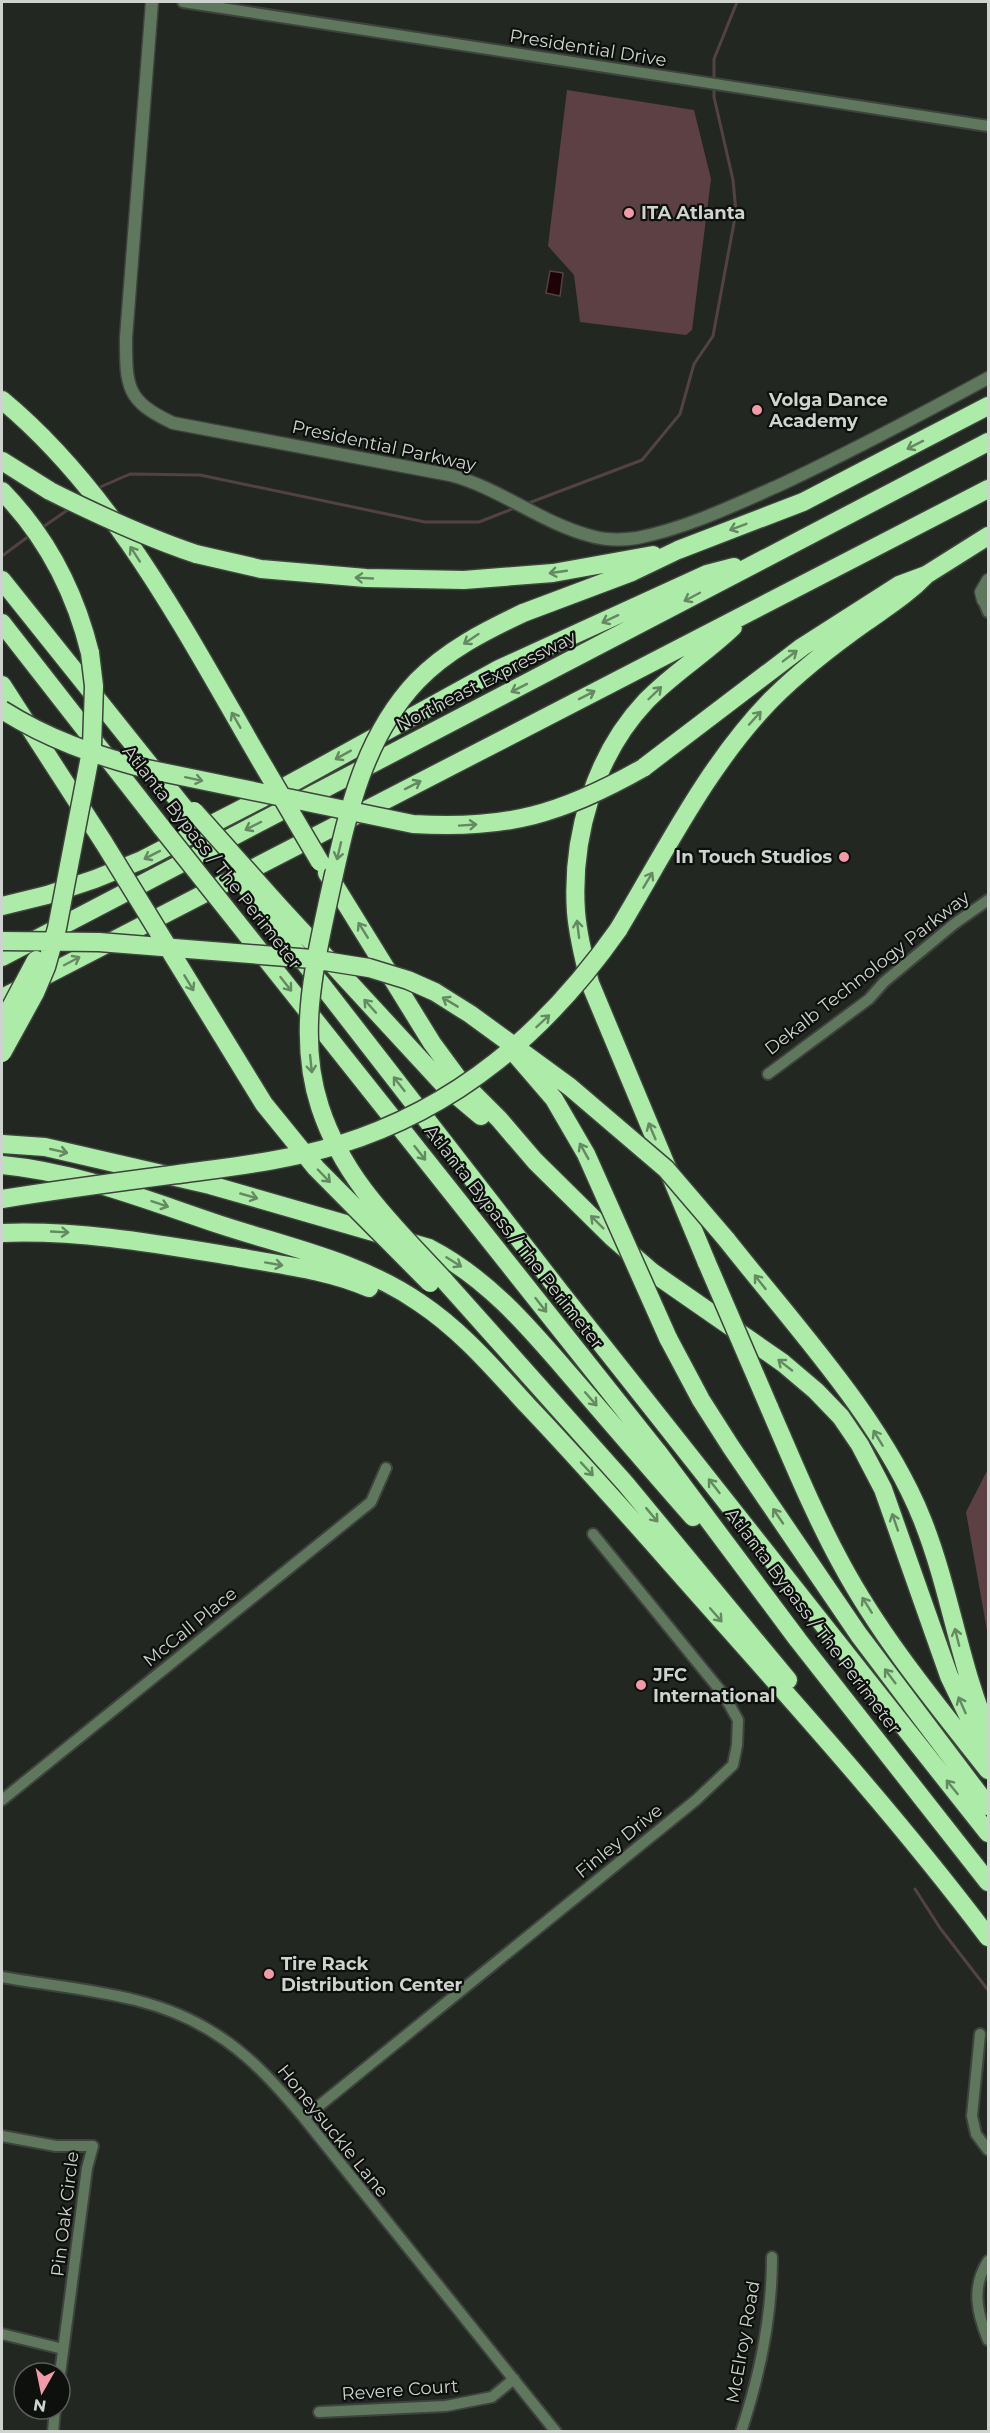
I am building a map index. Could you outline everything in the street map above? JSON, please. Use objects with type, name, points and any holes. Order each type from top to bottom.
[{"type":"highway","points":[[2,400],[46,441],[106,509],[204,664],[320,862],[432,1043],[457,1077],[499,1119],[535,1161]]},
{"type":"highway","points":[[988,406],[803,502],[678,550],[632,572],[523,613],[480,633],[417,681],[395,709],[372,747],[356,785],[310,997],[308,1035],[311,1072],[327,1126],[341,1157],[367,1197],[436,1281],[516,1371],[557,1409],[625,1483],[793,1685],[881,1803],[988,1937]]},
{"type":"highway","name":"Northeast Expressway","points":[[2,957],[988,442]]},
{"type":"highway","points":[[2,461],[50,491],[105,519],[162,543],[195,554],[272,570],[366,579],[464,580],[554,573],[678,550]]},
{"type":"highway","points":[[2,998],[988,489]]},
{"type":"highway","points":[[2,491],[35,530],[58,566],[72,596],[85,634],[94,686],[92,746],[57,928],[46,967],[35,993],[2,1053]]},
{"type":"highway","points":[[2,1199],[302,1155],[340,1145],[401,1121],[459,1089],[511,1051],[555,1010],[588,973],[618,930],[715,769],[740,734],[772,699],[819,656],[911,591],[927,575],[988,536]]},
{"type":"highway","points":[[2,906],[47,895],[142,860],[288,786],[499,669],[707,574],[762,561]]},
{"type":"highway","points":[[2,710],[42,734],[105,758],[147,770],[413,824],[450,826],[502,823],[556,810],[606,789],[643,768],[802,647],[899,585],[927,575]]},
{"type":"highway","name":"Atlanta Bypass / The Perimeter","points":[[2,580],[270,906],[554,1283],[988,1833]]},
{"type":"highway","points":[[746,614],[713,646],[672,676],[645,702],[623,731],[604,763],[580,835],[576,874],[577,921],[581,948],[590,984],[813,1508],[843,1567],[891,1643],[988,1770]]},
{"type":"highway","name":"Atlanta Bypass / The Perimeter","points":[[2,623],[649,1442],[798,1640],[988,1882]]},
{"type":"highway","points":[[2,686],[104,843],[264,1104],[316,1168],[436,1281]]},
{"type":"highway","points":[[2,1024],[29,977],[41,949],[76,830]]},
{"type":"highway","points":[[270,906],[443,1084],[535,1161],[613,1238],[652,1272],[783,1363],[842,1417],[883,1489],[949,1676],[988,1757]]},
{"type":"highway","points":[[2,940],[99,942],[339,962],[369,968],[426,988],[470,1014],[570,1087],[638,1143],[676,1179],[858,1406],[906,1483],[922,1518],[942,1576],[969,1680],[988,1732]]},
{"type":"highway","points":[[498,1034],[554,1099],[586,1154],[668,1338],[701,1400],[859,1635],[988,1806]]},
{"type":"highway","points":[[2,1144],[45,1148],[210,1185],[429,1248],[453,1260],[480,1280],[526,1324],[798,1640]]},
{"type":"highway","points":[[2,1165],[28,1168],[110,1186],[365,1272],[421,1303],[463,1335],[602,1485],[881,1803]]},
{"type":"highway","points":[[2,1233],[56,1232],[133,1239],[294,1267],[351,1280],[409,1306],[455,1338],[502,1377]]},
{"type":"street","name":"Presidential Parkway","points":[[153,2],[126,338],[126,374],[135,397],[148,412],[173,423],[474,481],[544,517],[591,536],[610,539],[635,538],[685,525],[742,502],[850,452],[988,378]]},
{"type":"street","name":"Presidential Drive","points":[[183,2],[988,126]]},
{"type":"street","points":[[988,580],[981,592],[988,612]]},
{"type":"street","name":"Dekalb Technology Parkway","points":[[768,1074],[869,999],[884,982],[954,924],[988,900]]},
{"type":"street","name":"McCall Place","points":[[2,1800],[371,1502],[386,1468]]},
{"type":"street","name":"Finley Drive","points":[[304,2118],[696,1800],[733,1765],[737,1746],[738,1720],[724,1695],[593,1534]]},
{"type":"street","name":"Honeysuckle Lane","points":[[2,1977],[128,1998],[163,2008],[212,2031],[232,2045],[271,2078],[556,2432]]},
{"type":"street","points":[[980,2034],[972,2116],[976,2134],[988,2150]]},
{"type":"street","name":"Pin Oak Circle","points":[[2,2136],[56,2146],[93,2146],[87,2168],[62,2361]]},
{"type":"street","name":"McElroy Road","points":[[741,2432],[753,2395],[772,2297],[772,2257]]},
{"type":"street","points":[[988,2261],[977,2291],[978,2316],[988,2340]]},
{"type":"street","points":[[2,2334],[63,2349]]},
{"type":"street","name":"Revere Court","points":[[319,2412],[446,2406],[492,2397],[514,2379]]},
{"type":"shaded area","name":"ITA Atlanta","points":[[567,90],[694,110],[711,179],[692,330],[686,335],[580,322],[574,275],[548,246]]},
{"type":"shaded area","points":[[550,271],[563,273],[560,296],[546,293]]},
{"type":"shaded area","points":[[988,1469],[988,1636],[966,1512]]},
{"type":"waterway","points":[[526,504],[642,460],[680,414],[694,364],[713,336],[736,212],[733,180],[714,97],[714,59],[737,2]]},
{"type":"waterway","points":[[98,488],[130,474],[200,475],[425,522],[479,522],[517,507]]},
{"type":"waterway","points":[[40,529],[69,509]]},
{"type":"waterway","points":[[2,556],[29,536]]},
{"type":"waterway","points":[[915,1889],[940,1928],[988,1990]]},
{"type":"place","name":"ITA Atlanta","points":[[629,213]]},
{"type":"place","name":"Volga Dance Academy","points":[[757,410]]},
{"type":"place","name":"In Touch Studios","points":[[844,857]]},
{"type":"place","name":"JFC International","points":[[641,1685]]},
{"type":"place","name":"Tire Rack Distribution Center","points":[[269,1974]]}]
